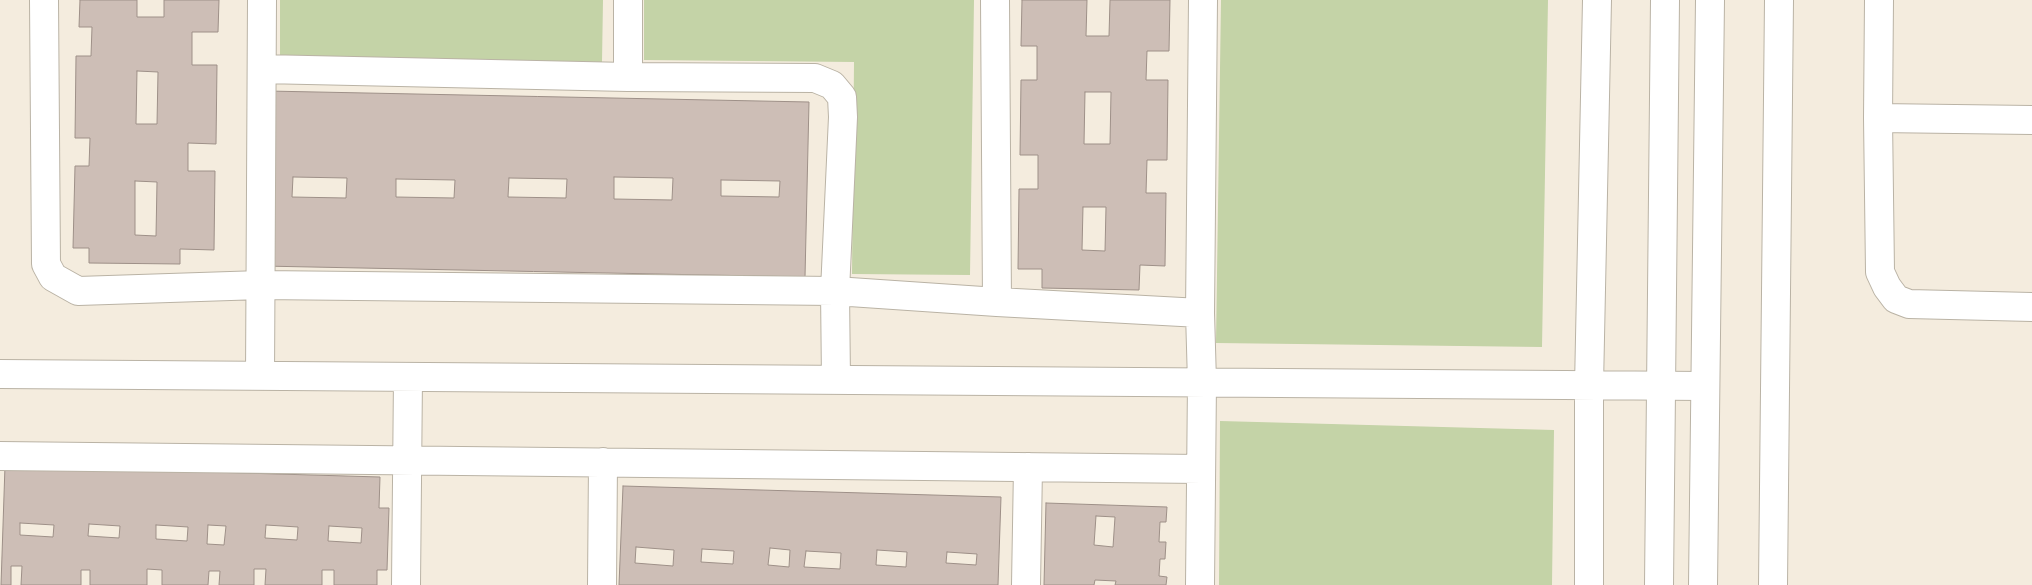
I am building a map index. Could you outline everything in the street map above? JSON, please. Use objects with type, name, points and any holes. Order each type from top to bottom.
[{"type":"street","points":[[44,0],[46,264],[53,277],[78,291],[261,285],[835,291],[997,302],[1200,312]]},
{"type":"street","points":[[260,376],[262,0]]},
{"type":"street","points":[[628,0],[628,77]]},
{"type":"street","points":[[995,0],[997,302]]},
{"type":"street","points":[[1200,585],[1203,0]]},
{"type":"street","points":[[1588,585],[1597,0]]},
{"type":"street","points":[[1658,585],[1665,0]]},
{"type":"street","points":[[1703,585],[1710,0]]},
{"type":"street","points":[[1773,585],[1780,0]]},
{"type":"street","points":[[1879,0],[1880,272],[1887,287],[1896,299],[1909,304],[2032,307]]},
{"type":"street","points":[[262,69],[628,77],[815,78],[832,85],[842,97],[843,117],[835,291],[836,380]]},
{"type":"street","points":[[1878,118],[2032,120]]},
{"type":"street","points":[[0,374],[1705,386]]},
{"type":"street","points":[[406,585],[408,377]]},
{"type":"street","points":[[0,456],[1201,469]]},
{"type":"street","points":[[602,585],[603,462]]},
{"type":"street","points":[[1026,585],[1028,467]]},
{"type":"green space","points":[[280,0],[603,0],[602,62],[280,59]]},
{"type":"green space","points":[[644,0],[974,0],[970,275],[852,274],[854,62],[644,60]]},
{"type":"green space","points":[[1221,0],[1548,0],[1542,347],[1216,343]]},
{"type":"green space","points":[[1220,421],[1554,430],[1552,585],[1219,585]]},
{"type":"building","points":[[80,0],[137,0],[137,17],[164,17],[164,0],[219,0],[218,32],[192,32],[192,65],[217,65],[216,144],[188,143],[188,171],[215,171],[214,250],[180,249],[180,264],[89,263],[89,248],[73,248],[75,166],[89,166],[90,138],[75,138],[76,56],[91,56],[92,27],[79,27]],"holes":[[[137,71],[158,72],[157,124],[136,124]],[[135,181],[157,182],[156,236],[135,235]]]},
{"type":"building","points":[[1022,0],[1087,0],[1086,36],[1109,36],[1110,0],[1170,0],[1169,51],[1147,51],[1146,80],[1168,80],[1167,160],[1147,160],[1146,193],[1166,193],[1165,266],[1140,265],[1139,290],[1042,288],[1042,269],[1018,269],[1019,189],[1038,189],[1038,155],[1020,155],[1021,80],[1037,80],[1037,46],[1021,46]],"holes":[[[1085,92],[1111,92],[1110,144],[1084,144]],[[1083,207],[1106,207],[1105,251],[1082,250]]]},
{"type":"building","points":[[267,91],[809,102],[805,277],[262,266]],"holes":[[[293,177],[347,178],[346,198],[292,197]],[[614,177],[673,178],[672,200],[614,199]],[[509,178],[567,179],[566,198],[508,197]],[[396,179],[455,180],[454,198],[396,197]],[[721,180],[780,181],[779,197],[721,196]]]},
{"type":"building","points":[[5,466],[380,477],[379,508],[389,508],[387,570],[377,570],[377,585],[334,585],[334,570],[322,570],[322,585],[265,585],[266,569],[254,569],[254,585],[219,585],[220,571],[209,571],[208,585],[162,585],[162,570],[147,569],[147,585],[90,585],[90,570],[81,570],[81,585],[21,585],[22,566],[11,566],[11,585],[1,585]],"holes":[[[20,523],[54,525],[53,537],[20,535]],[[89,524],[120,526],[119,538],[88,536]],[[156,525],[188,527],[187,541],[156,539]],[[208,525],[226,526],[224,545],[207,544]],[[266,525],[298,527],[297,540],[265,538]],[[329,526],[362,528],[361,543],[328,541]]]},
{"type":"building","points":[[623,486],[1001,497],[998,585],[619,585]],"holes":[[[636,547],[674,550],[673,566],[635,563]],[[770,548],[790,550],[789,567],[768,565]],[[702,549],[734,551],[733,564],[701,562]],[[877,550],[907,552],[906,567],[876,565]],[[806,551],[841,553],[840,569],[804,567]],[[947,552],[977,554],[976,565],[946,563]]]},
{"type":"building","points":[[1046,503],[1167,507],[1166,522],[1160,522],[1159,542],[1166,542],[1165,559],[1160,559],[1159,576],[1167,577],[1166,585],[1115,585],[1116,581],[1095,580],[1094,585],[1044,585]],"holes":[[[1096,516],[1115,517],[1113,547],[1094,545]]]}]
